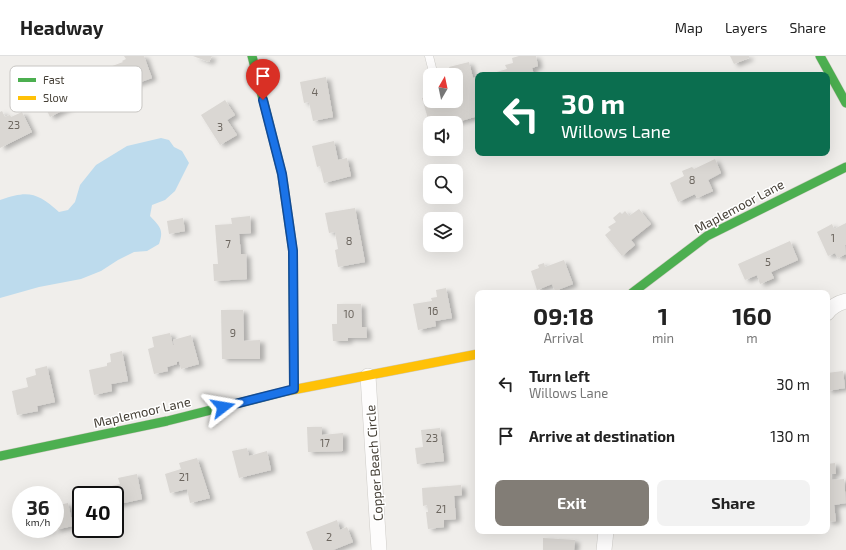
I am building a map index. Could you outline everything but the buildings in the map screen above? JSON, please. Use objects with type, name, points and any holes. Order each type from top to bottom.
[{"type":"street","points":[[252,56],[282,174],[293,251],[294,389]]},
{"type":"street","points":[[820,56],[829,72]]},
{"type":"street","points":[[830,74],[846,103]]},
{"type":"street","name":"Maplemoor Lane","points":[[636,290],[707,236],[846,167]]},
{"type":"street","points":[[830,309],[840,302],[846,301]]},
{"type":"street","name":"Maplemoor Lane","points":[[0,456],[167,421],[294,389],[475,355]]},
{"type":"street","name":"Copper Beach Circle","points":[[368,376],[380,550]]},
{"type":"street","points":[[604,550],[606,534]]},
{"type":"lane","points":[[429,56],[432,68]]},
{"type":"water","points":[[161,138],[169,140],[174,147],[182,151],[189,163],[175,191],[165,200],[152,205],[150,216],[159,226],[161,231],[159,244],[147,251],[134,252],[101,271],[81,279],[39,287],[0,298],[0,200],[18,195],[32,195],[44,200],[59,212],[68,210],[75,202],[80,185],[96,165],[127,146]]},
{"type":"traffic: fast","points":[[252,56],[282,174],[293,251],[294,389]]},
{"type":"traffic: fast","points":[[820,56],[829,72]]},
{"type":"traffic: fast","points":[[830,74],[846,103]]},
{"type":"traffic: fast","points":[[636,290],[707,236],[846,167]]},
{"type":"traffic: fast","points":[[0,456],[167,421],[287,391]]},
{"type":"traffic: slow","points":[[287,391],[475,355]]},
{"type":"route","points":[[223,407],[294,389],[293,251],[282,174],[263,100]]}]
